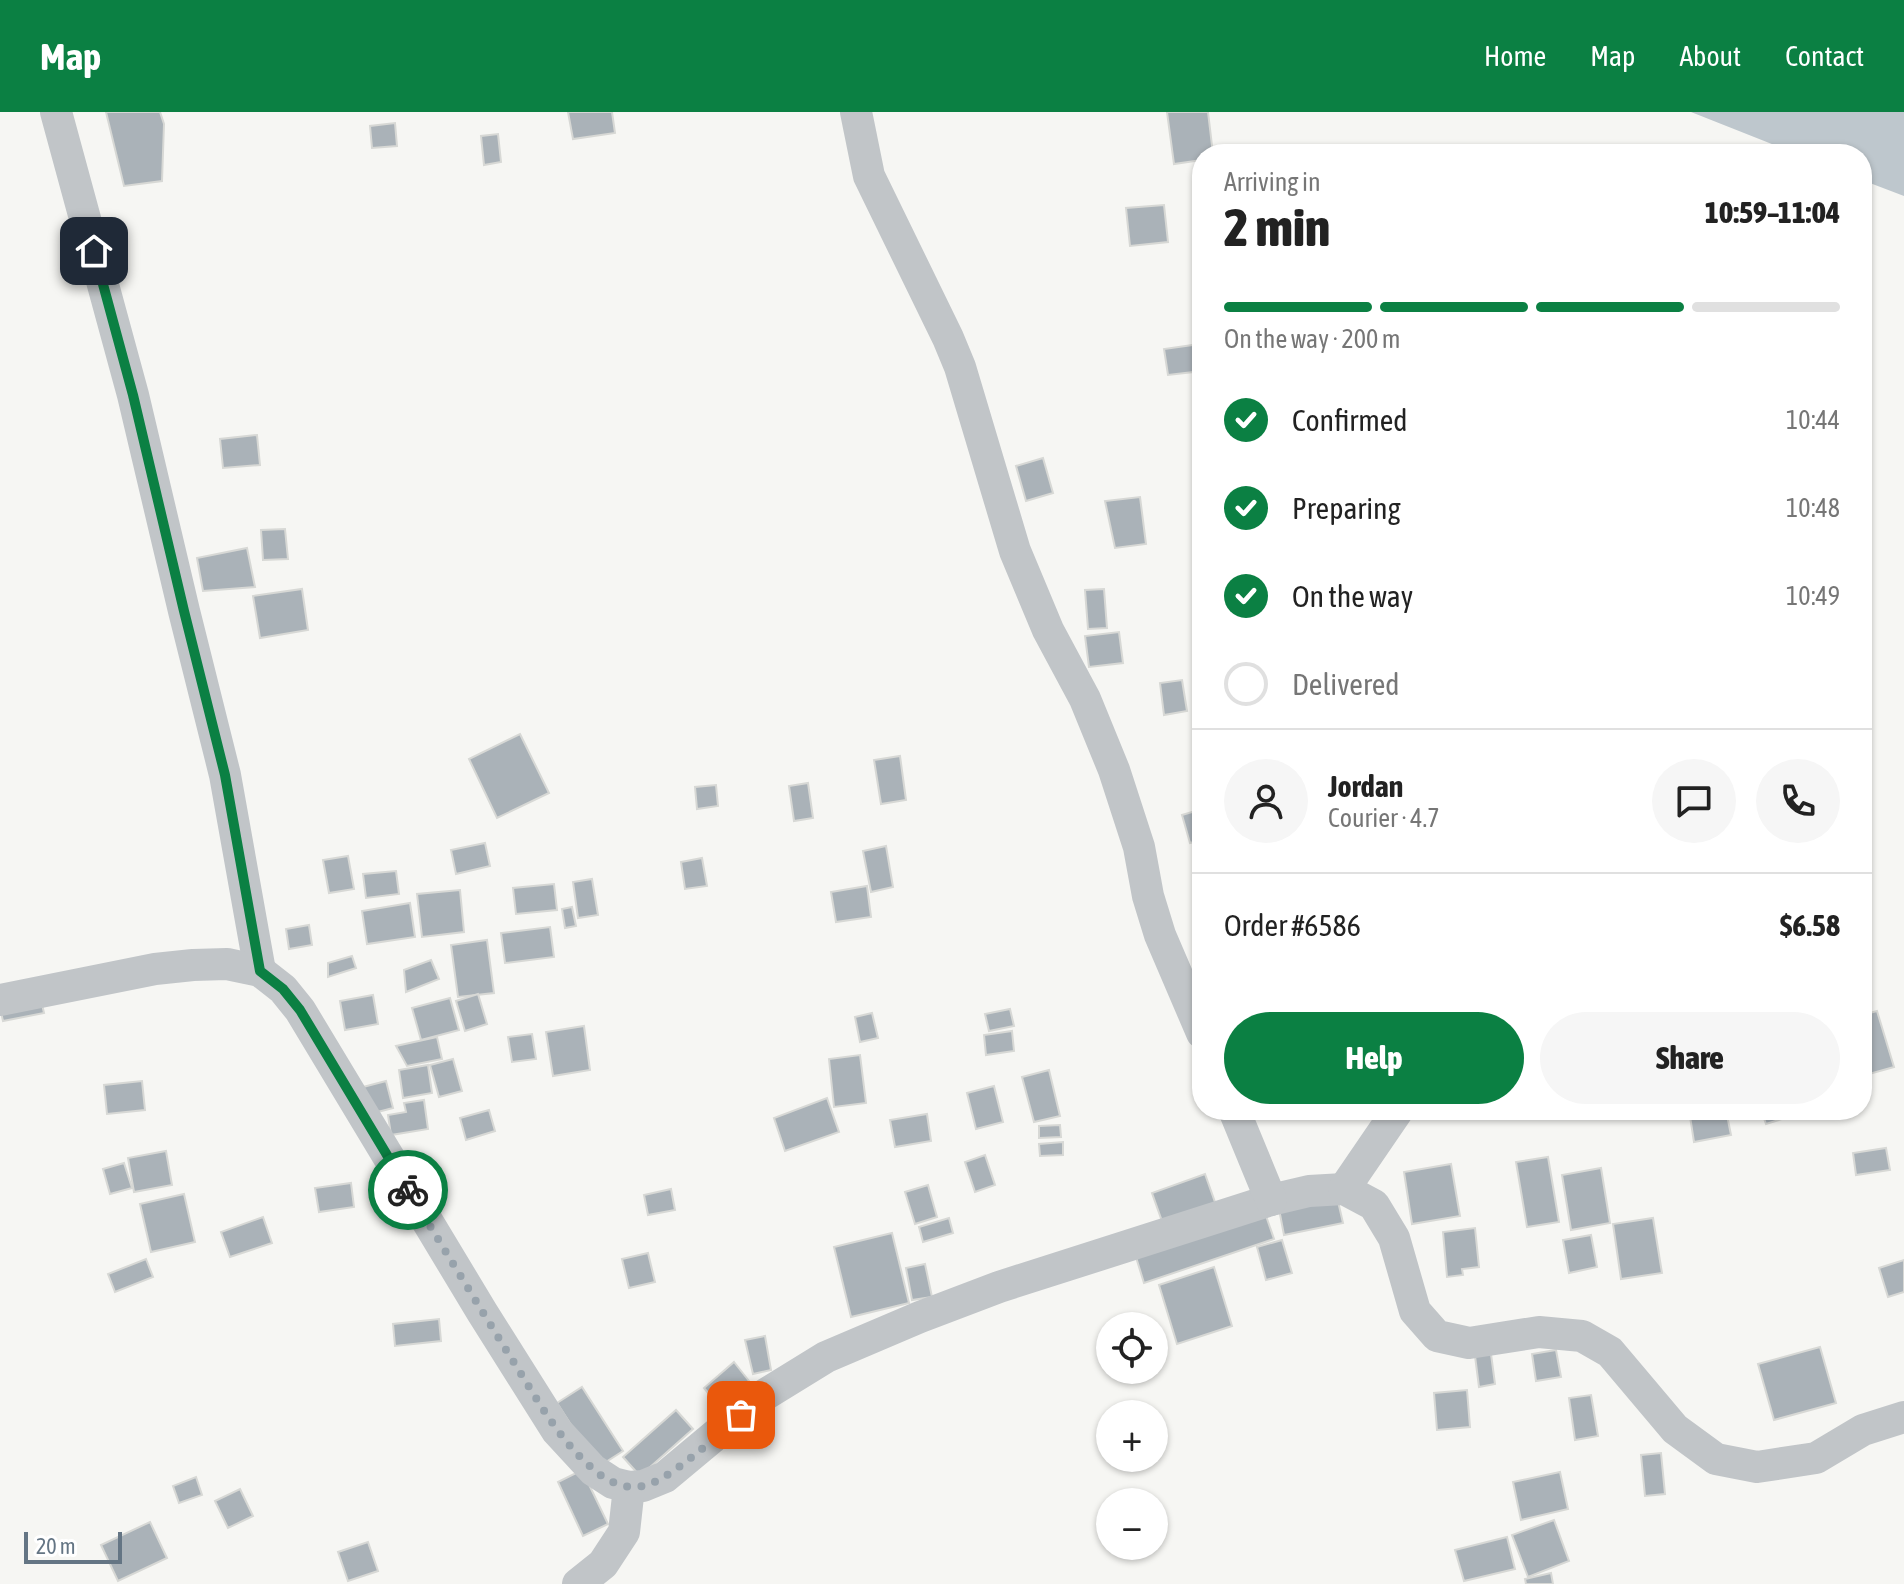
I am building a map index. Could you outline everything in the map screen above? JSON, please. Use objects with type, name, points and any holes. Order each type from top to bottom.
[{"type":"street","points":[[56,112],[133,395],[225,775],[260,971]]},
{"type":"street","points":[[856,112],[869,176],[960,367],[1015,551],[1048,630],[1085,699],[1114,770],[1139,847],[1148,896],[1160,935],[1192,1010]]},
{"type":"street","points":[[0,1000],[180,966],[227,964],[260,971],[283,989],[300,1010],[557,1431],[593,1470],[613,1483],[629,1487],[643,1486],[665,1477],[761,1397],[826,1357],[920,1317],[999,1287],[1271,1200],[1309,1191],[1344,1189],[1374,1205],[1388,1227],[1415,1311],[1437,1336],[1469,1343],[1539,1332],[1582,1336],[1610,1352],[1675,1429],[1716,1459],[1757,1467],[1816,1458],[1863,1430],[1904,1417]]},
{"type":"street","points":[[1238,1120],[1271,1200]]},
{"type":"street","points":[[1344,1189],[1391,1120]]},
{"type":"street","points":[[578,1584],[603,1564],[624,1532],[629,1487]]},
{"type":"shaded area","points":[[1691,112],[1904,112],[1904,196],[1872,184],[1872,144],[1772,144]]},
{"type":"building","points":[[106,112],[160,112],[164,124],[162,181],[124,186]]},
{"type":"building","points":[[568,112],[612,112],[615,133],[573,139]]},
{"type":"building","points":[[1167,112],[1208,112],[1212,144],[1192,144],[1192,161],[1174,164]]},
{"type":"building","points":[[395,123],[397,146],[372,148],[370,126]]},
{"type":"building","points":[[498,134],[501,162],[484,165],[481,136]]},
{"type":"building","points":[[1164,205],[1168,242],[1130,246],[1126,208]]},
{"type":"building","points":[[1192,345],[1192,372],[1168,375],[1164,349]]},
{"type":"building","points":[[257,435],[260,465],[223,468],[220,439]]},
{"type":"building","points":[[1043,458],[1053,493],[1026,501],[1016,466]]},
{"type":"building","points":[[1140,497],[1146,544],[1115,548],[1105,501]]},
{"type":"building","points":[[285,529],[288,559],[263,560],[261,530]]},
{"type":"building","points":[[247,548],[255,587],[203,591],[197,558]]},
{"type":"building","points":[[302,589],[308,630],[260,638],[253,596]]},
{"type":"building","points":[[1104,589],[1107,628],[1088,629],[1085,590]]},
{"type":"building","points":[[1119,632],[1123,663],[1089,667],[1085,636]]},
{"type":"building","points":[[1182,680],[1187,711],[1164,715],[1160,683]]},
{"type":"building","points":[[520,734],[549,793],[497,818],[469,759]]},
{"type":"building","points":[[900,756],[906,800],[881,804],[874,760]]},
{"type":"building","points":[[808,783],[813,818],[794,821],[789,786]]},
{"type":"building","points":[[716,785],[718,806],[697,809],[695,787]]},
{"type":"building","points":[[1192,812],[1192,842],[1190,843],[1182,815]]},
{"type":"building","points":[[485,843],[490,866],[456,874],[451,850]]},
{"type":"building","points":[[886,846],[893,887],[871,892],[863,851]]},
{"type":"building","points":[[348,856],[354,889],[329,893],[323,860]]},
{"type":"building","points":[[702,858],[707,886],[685,889],[681,862]]},
{"type":"building","points":[[396,871],[399,894],[366,898],[363,874]]},
{"type":"building","points":[[592,879],[598,915],[578,918],[573,882]]},
{"type":"building","points":[[554,884],[557,910],[516,914],[513,888]]},
{"type":"building","points":[[867,886],[871,917],[836,922],[831,892]]},
{"type":"building","points":[[460,890],[464,932],[422,937],[417,894]]},
{"type":"building","points":[[410,903],[415,937],[367,944],[362,911]]},
{"type":"building","points":[[572,907],[576,926],[565,928],[562,909]]},
{"type":"building","points":[[309,925],[312,945],[289,949],[286,929]]},
{"type":"building","points":[[550,927],[554,957],[505,963],[501,933]]},
{"type":"building","points":[[487,940],[494,993],[458,997],[451,945]]},
{"type":"building","points":[[352,956],[356,968],[328,977],[328,963]]},
{"type":"building","points":[[431,960],[439,979],[406,992],[404,970]]},
{"type":"building","points":[[478,994],[487,1024],[465,1031],[456,1001]]},
{"type":"building","points":[[373,995],[378,1024],[345,1030],[340,1001]]},
{"type":"building","points":[[450,998],[459,1030],[421,1040],[412,1008]]},
{"type":"building","points":[[41,1000],[44,1013],[3,1021],[0,1008]]},
{"type":"building","points":[[1010,1009],[1014,1026],[989,1031],[985,1014]]},
{"type":"building","points":[[1877,1011],[1894,1067],[1872,1073],[1872,1012]]},
{"type":"building","points":[[872,1013],[878,1038],[860,1042],[855,1017]]},
{"type":"building","points":[[584,1026],[590,1070],[553,1076],[546,1032]]},
{"type":"building","points":[[1012,1031],[1014,1051],[986,1055],[984,1035]]},
{"type":"building","points":[[532,1034],[536,1059],[512,1062],[508,1037]]},
{"type":"building","points":[[437,1037],[442,1059],[407,1066],[396,1046]]},
{"type":"building","points":[[860,1055],[866,1103],[834,1107],[829,1059]]},
{"type":"building","points":[[453,1059],[462,1091],[439,1097],[430,1065]]},
{"type":"building","points":[[428,1065],[432,1093],[403,1098],[399,1070]]},
{"type":"building","points":[[1049,1070],[1060,1116],[1034,1122],[1022,1077]]},
{"type":"building","points":[[142,1081],[145,1110],[107,1114],[104,1085]]},
{"type":"building","points":[[386,1081],[393,1108],[370,1114],[363,1087]]},
{"type":"building","points":[[994,1086],[1003,1122],[976,1129],[967,1093]]},
{"type":"building","points":[[827,1098],[839,1132],[785,1151],[774,1118]]},
{"type":"building","points":[[424,1100],[428,1129],[391,1135],[388,1115],[406,1112],[404,1103]]},
{"type":"building","points":[[489,1110],[495,1131],[466,1140],[460,1118]]},
{"type":"building","points":[[927,1114],[931,1141],[895,1147],[890,1120]]},
{"type":"building","points":[[1691,1120],[1728,1120],[1731,1135],[1694,1142]]},
{"type":"building","points":[[1060,1125],[1061,1137],[1039,1138],[1039,1126]]},
{"type":"building","points":[[1063,1142],[1063,1155],[1040,1156],[1039,1144]]},
{"type":"building","points":[[1886,1148],[1890,1170],[1856,1175],[1853,1153]]},
{"type":"building","points":[[166,1151],[172,1185],[134,1192],[128,1158]]},
{"type":"building","points":[[985,1155],[995,1185],[975,1192],[965,1162]]},
{"type":"building","points":[[1548,1157],[1559,1222],[1527,1227],[1516,1162]]},
{"type":"building","points":[[124,1163],[132,1188],[110,1194],[103,1169]]},
{"type":"building","points":[[1451,1164],[1460,1216],[1412,1224],[1404,1172]]},
{"type":"building","points":[[1601,1168],[1610,1223],[1571,1230],[1562,1175]]},
{"type":"building","points":[[1205,1174],[1216,1205],[1163,1224],[1152,1193]]},
{"type":"building","points":[[351,1183],[354,1207],[319,1212],[315,1188]]},
{"type":"building","points":[[928,1185],[937,1217],[915,1224],[905,1192]]},
{"type":"building","points":[[671,1189],[675,1210],[648,1215],[644,1195]]},
{"type":"building","points":[[184,1194],[195,1242],[151,1252],[140,1204]]},
{"type":"building","points":[[1337,1197],[1343,1223],[1284,1235],[1279,1209]]},
{"type":"building","points":[[1264,1210],[1274,1239],[1144,1283],[1135,1254]]},
{"type":"building","points":[[263,1217],[272,1243],[230,1257],[221,1232]]},
{"type":"building","points":[[949,1218],[953,1233],[923,1242],[919,1227]]},
{"type":"building","points":[[1653,1218],[1662,1273],[1621,1279],[1613,1224]]},
{"type":"building","points":[[1475,1228],[1479,1267],[1462,1269],[1463,1275],[1447,1277],[1443,1232]]},
{"type":"building","points":[[892,1233],[909,1303],[851,1317],[834,1247]]},
{"type":"building","points":[[1591,1235],[1597,1267],[1569,1273],[1563,1240]]},
{"type":"building","points":[[1282,1240],[1292,1273],[1266,1280],[1257,1247]]},
{"type":"building","points":[[648,1253],[655,1282],[629,1288],[622,1259]]},
{"type":"building","points":[[146,1259],[153,1277],[115,1292],[108,1274]]},
{"type":"building","points":[[1904,1260],[1904,1292],[1888,1297],[1879,1268]]},
{"type":"building","points":[[925,1264],[932,1297],[912,1300],[906,1268]]},
{"type":"building","points":[[1214,1267],[1232,1326],[1177,1344],[1159,1285]]},
{"type":"building","points":[[439,1319],[441,1341],[395,1346],[393,1324]]},
{"type":"building","points":[[765,1336],[771,1370],[753,1374],[745,1340]]},
{"type":"building","points":[[1820,1347],[1836,1403],[1774,1420],[1758,1364]]},
{"type":"building","points":[[1556,1350],[1561,1377],[1536,1381],[1532,1354]]},
{"type":"building","points":[[1491,1354],[1495,1384],[1479,1387],[1475,1356]]},
{"type":"building","points":[[734,1362],[749,1381],[719,1406],[704,1388]]},
{"type":"building","points":[[582,1387],[623,1451],[598,1467],[557,1403]]},
{"type":"building","points":[[1467,1390],[1470,1427],[1437,1430],[1434,1393]]},
{"type":"building","points":[[1591,1395],[1598,1436],[1575,1440],[1569,1398]]},
{"type":"building","points":[[676,1410],[693,1429],[640,1476],[623,1457]]},
{"type":"building","points":[[1661,1453],[1665,1494],[1645,1496],[1641,1455]]},
{"type":"building","points":[[582,1470],[608,1524],[583,1536],[558,1482]]},
{"type":"building","points":[[1560,1472],[1568,1509],[1521,1520],[1513,1482]]},
{"type":"building","points":[[196,1477],[202,1495],[179,1503],[173,1486]]},
{"type":"building","points":[[240,1489],[253,1516],[228,1528],[215,1501]]},
{"type":"building","points":[[1554,1520],[1569,1561],[1528,1577],[1512,1535]]},
{"type":"building","points":[[150,1522],[167,1558],[118,1581],[101,1545]]},
{"type":"building","points":[[1507,1537],[1515,1569],[1464,1581],[1455,1550]]},
{"type":"building","points":[[368,1542],[378,1571],[348,1581],[338,1552]]},
{"type":"building","points":[[1551,1573],[1553,1584],[1526,1584],[1525,1579]]},
{"type":"way so far","points":[[408,1190],[557,1431],[593,1470],[613,1483],[643,1486],[665,1477],[741,1415]]},
{"type":"route","points":[[94,251],[133,395],[225,775],[260,971],[283,989],[300,1010],[408,1190]]}]
